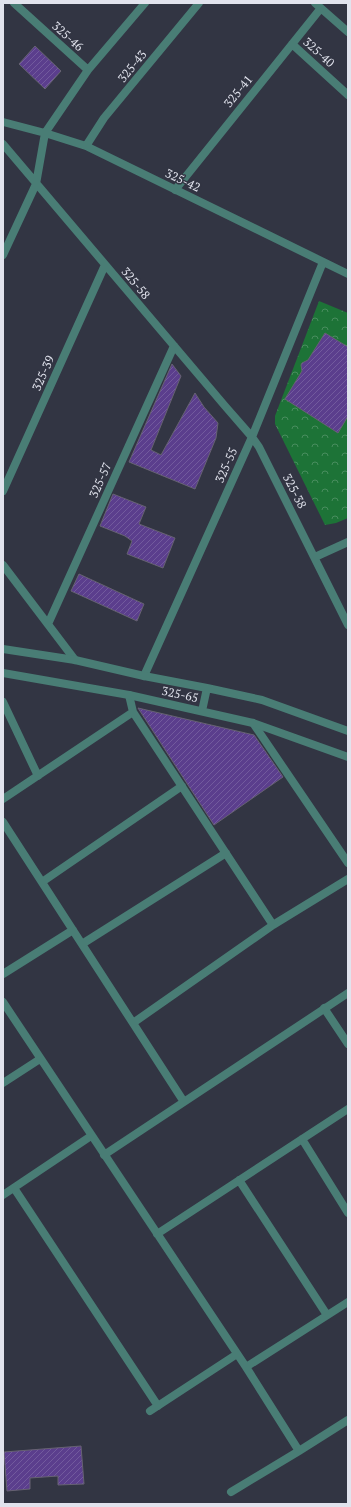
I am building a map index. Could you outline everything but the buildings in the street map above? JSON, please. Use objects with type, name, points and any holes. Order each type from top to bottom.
[{"type":"street","name":"325-46","points":[[14,3],[88,70]]},
{"type":"street","points":[[3,255],[36,184],[45,133],[88,70],[145,3]]},
{"type":"street","name":"325-43","points":[[86,146],[104,118],[199,3]]},
{"type":"street","points":[[318,6],[348,32]]},
{"type":"street","name":"325-41","points":[[175,190],[292,44],[318,6]]},
{"type":"street","name":"325-40","points":[[292,44],[348,95]]},
{"type":"street","name":"325-42","points":[[3,122],[86,146],[348,274]]},
{"type":"street","name":"325-58","points":[[3,144],[252,437]]},
{"type":"street","name":"325-55","points":[[144,676],[252,437],[323,262]]},
{"type":"street","name":"325-39","points":[[3,491],[105,265]]},
{"type":"street","name":"325-57","points":[[48,624],[174,346]]},
{"type":"street","name":"325-38","points":[[252,437],[259,447],[348,625]]},
{"type":"street","points":[[315,558],[348,542]]},
{"type":"street","points":[[3,565],[75,660]]},
{"type":"street","name":"325-65","points":[[3,649],[75,660],[144,676],[262,700],[348,732]]},
{"type":"street","name":"325-65","points":[[3,672],[129,695],[253,723],[348,757]]},
{"type":"street","points":[[202,711],[207,688]]},
{"type":"street","points":[[129,695],[133,712],[273,926]]},
{"type":"street","points":[[3,702],[38,776]]},
{"type":"street","points":[[3,799],[133,712]]},
{"type":"street","points":[[253,723],[348,862]]},
{"type":"street","points":[[42,882],[182,786]]},
{"type":"street","points":[[3,822],[184,1102]]},
{"type":"street","points":[[82,944],[226,853]]},
{"type":"street","points":[[133,1023],[273,926],[348,879]]},
{"type":"street","points":[[3,974],[73,930]]},
{"type":"street","points":[[104,1155],[348,993]]},
{"type":"street","points":[[3,1002],[246,1367],[299,1451]]},
{"type":"street","points":[[324,1008],[348,1044]]},
{"type":"street","points":[[3,1083],[40,1059]]},
{"type":"street","points":[[157,1234],[348,1109]]},
{"type":"street","points":[[3,1195],[91,1136]]},
{"type":"street","points":[[302,1139],[348,1213]]},
{"type":"street","points":[[239,1180],[327,1315]]},
{"type":"street","points":[[14,1188],[158,1406]]},
{"type":"street","points":[[246,1367],[348,1302]]},
{"type":"street","points":[[150,1411],[237,1354]]},
{"type":"street","points":[[231,1492],[348,1420]]},
{"type":"green space","points":[[319,301],[348,313],[348,518],[336,523],[325,525],[275,424],[275,416]]}]
